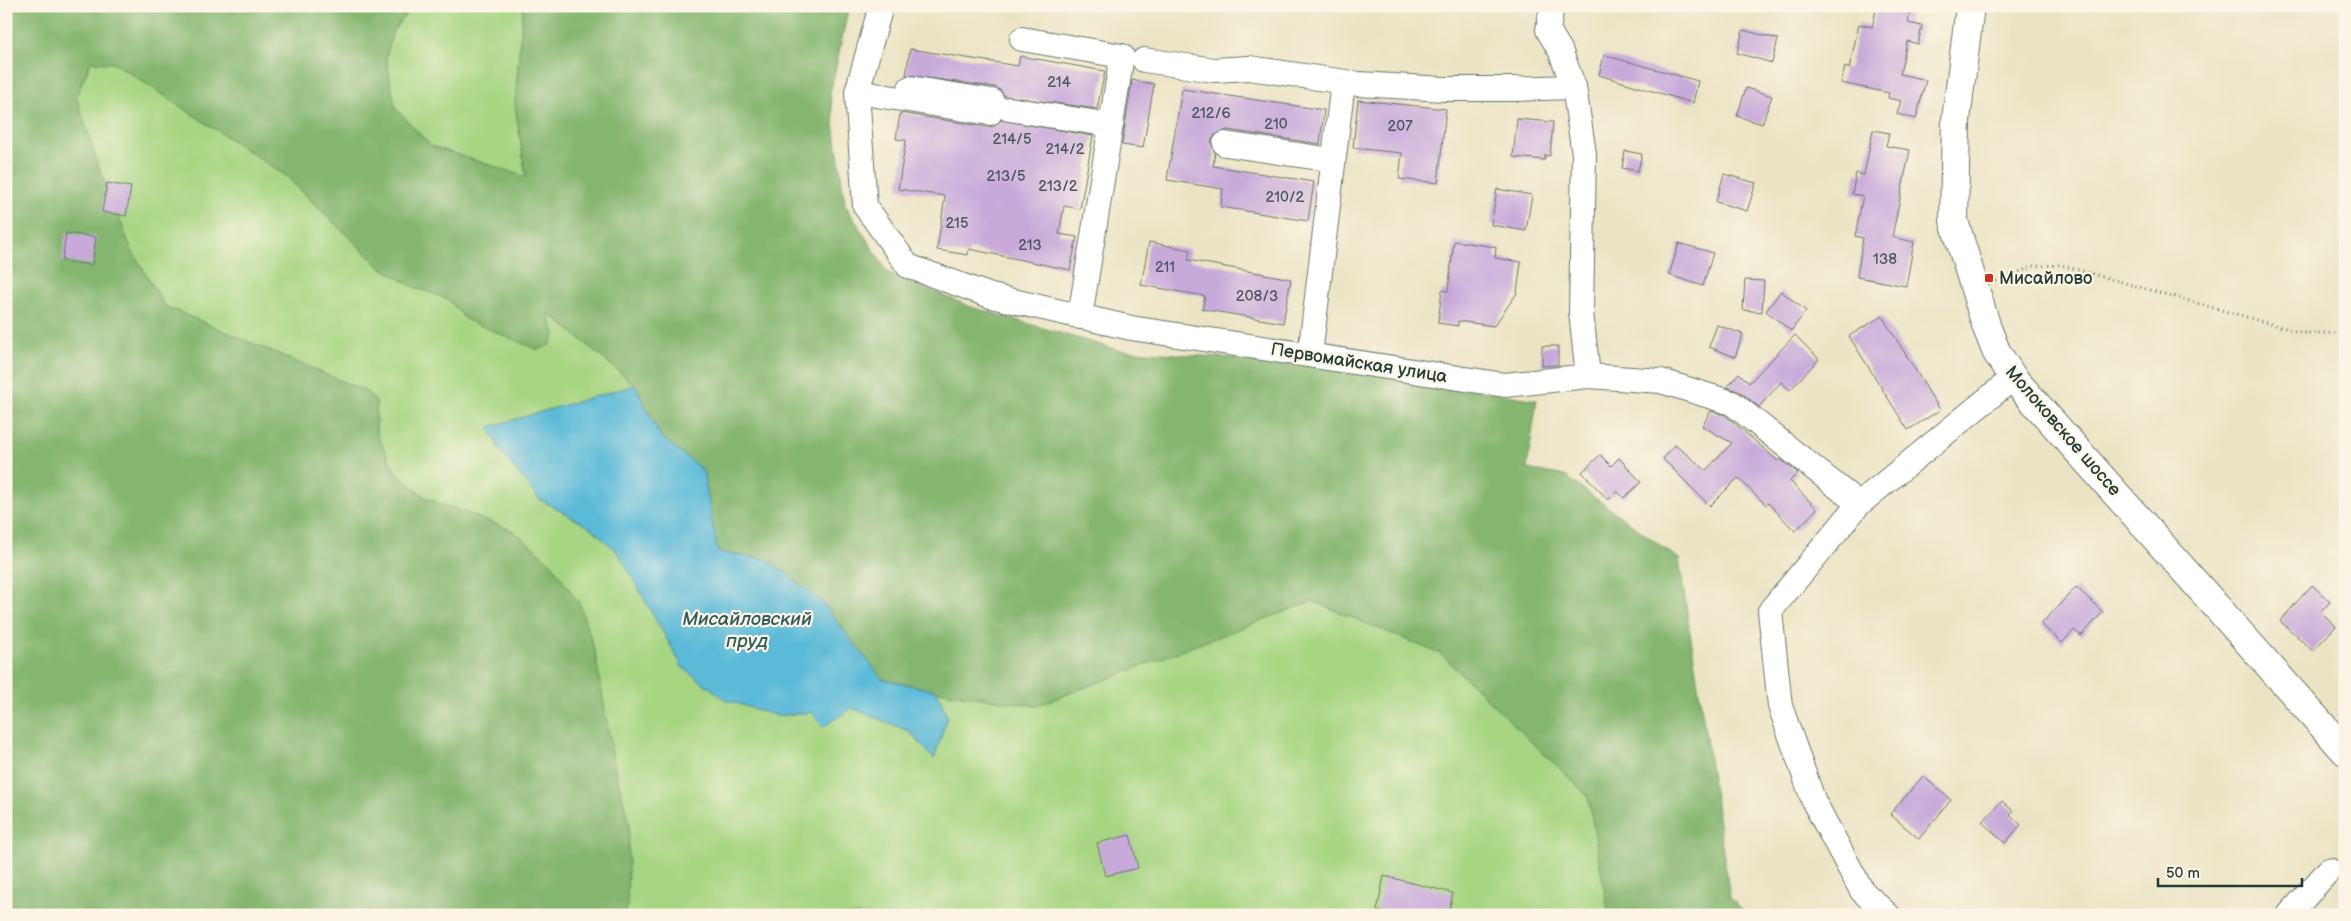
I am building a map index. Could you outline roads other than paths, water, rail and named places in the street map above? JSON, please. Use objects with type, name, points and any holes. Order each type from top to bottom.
[{"type":"main road","name":"Молоковское шоссе","points":[[1970,6],[1956,120],[1954,221],[1996,351],[2013,378],[2345,750]]},
{"type":"street","name":"Первомайская улица","points":[[881,6],[857,92],[865,206],[908,266],[991,296],[1130,328],[1505,385],[1588,376],[1661,381],[1732,403],[1859,504]]},
{"type":"street","points":[[1552,6],[1548,30],[1560,50],[1574,86],[1584,154],[1581,312],[1588,376]]},
{"type":"street","points":[[1022,39],[1122,56],[1080,317]]},
{"type":"street","points":[[1144,60],[1214,70],[1249,68],[1343,82],[1444,88],[1514,89],[1574,86]]},
{"type":"street","points":[[1310,355],[1343,82]]},
{"type":"street","points":[[857,92],[908,100]]},
{"type":"street","points":[[1008,109],[1111,125]]},
{"type":"street","points":[[1224,144],[1333,160]]},
{"type":"street","points":[[1888,915],[1862,891],[1814,802],[1780,706],[1770,611],[1859,504],[2013,378]]},
{"type":"street","points":[[2289,915],[2329,870]]},
{"type":"water","name":"Мисайловский пруд","points":[[635,385],[661,437],[703,470],[718,552],[769,560],[821,601],[882,679],[937,691],[947,717],[934,759],[909,731],[852,708],[823,727],[812,712],[777,716],[726,700],[683,668],[618,552],[591,528],[539,499],[500,450],[489,427]]},
{"type":"place","name":"Мисайлово","points":[[1989,278]]}]
